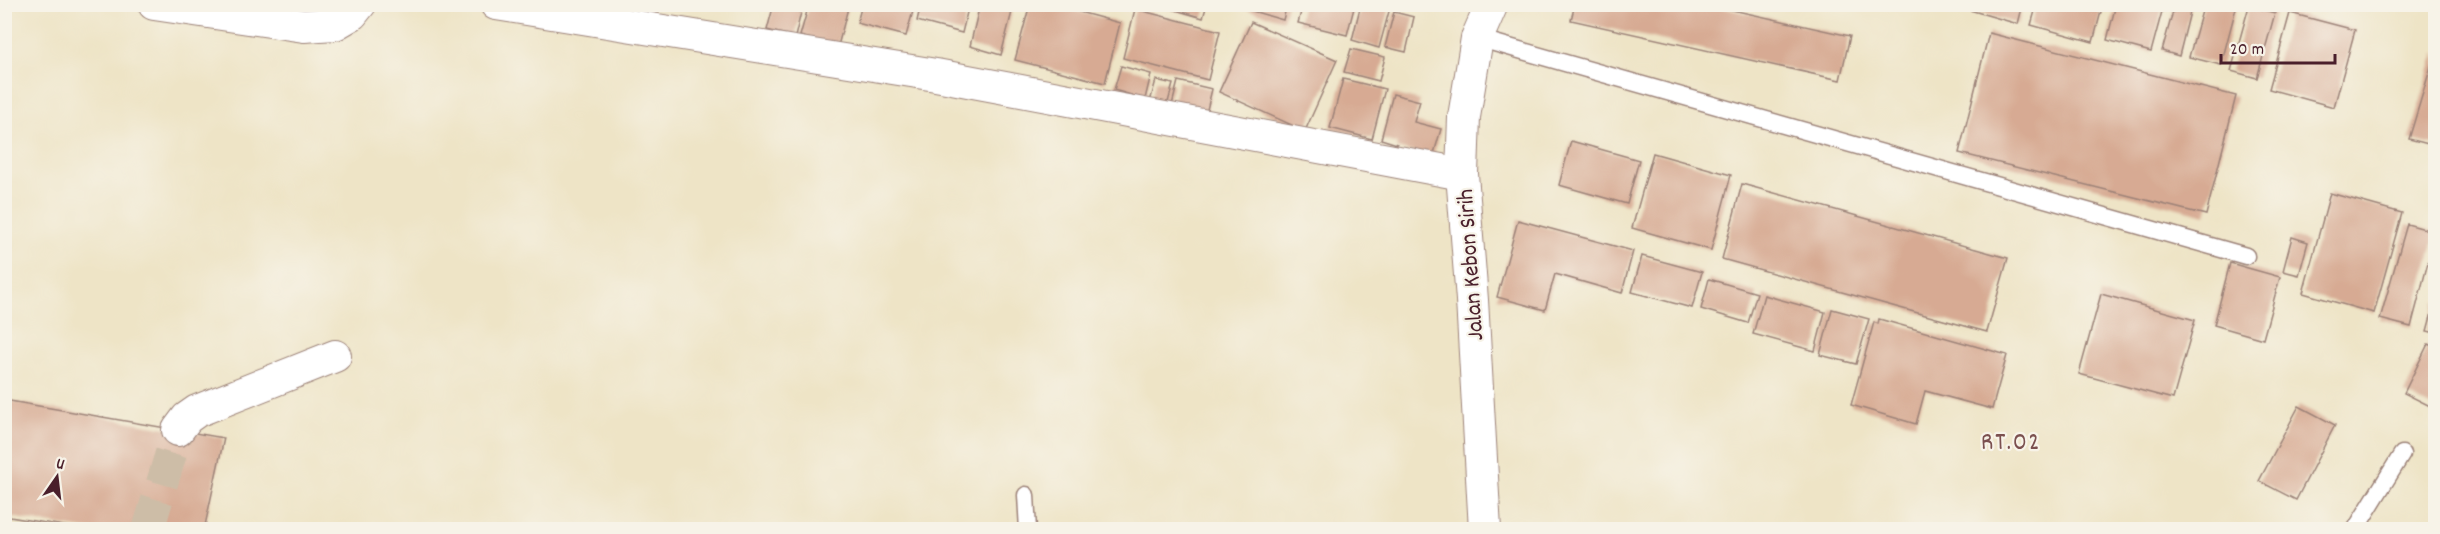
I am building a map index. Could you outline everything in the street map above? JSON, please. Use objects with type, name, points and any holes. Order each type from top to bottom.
[{"type":"street","points":[[154,4],[304,26],[335,24],[352,14],[360,4]]},
{"type":"street","name":"Jalan Kebon Sirih","points":[[1485,530],[1472,300],[1462,174],[1464,117],[1477,38],[1492,4]]},
{"type":"street","points":[[511,6],[936,75],[1462,174]]},
{"type":"street","points":[[178,430],[187,418],[197,411],[335,356]]},
{"type":"lane","points":[[1477,38],[2246,256]]},
{"type":"lane","points":[[2355,530],[2402,454]]},
{"type":"lane","points":[[1026,495],[1028,530]]},
{"type":"building","points":[[774,4],[803,4],[795,37],[767,30]]},
{"type":"building","points":[[809,4],[849,4],[838,46],[800,36]]},
{"type":"building","points":[[862,4],[915,4],[906,36],[857,23]]},
{"type":"building","points":[[921,4],[969,4],[962,33],[917,21]]},
{"type":"building","points":[[980,4],[1014,4],[1001,55],[970,46]]},
{"type":"building","points":[[1030,4],[1050,4],[1120,23],[1105,83],[1015,60]]},
{"type":"building","points":[[1155,4],[1207,4],[1203,18]]},
{"type":"building","points":[[1228,4],[1287,4],[1283,20]]},
{"type":"building","points":[[1303,4],[1355,4],[1347,35],[1298,23]]},
{"type":"building","points":[[1361,4],[1391,4],[1379,48],[1352,40]]},
{"type":"building","points":[[1575,4],[1705,4],[1850,36],[1840,80],[1571,20]]},
{"type":"building","points":[[1949,4],[2023,4],[2018,24]]},
{"type":"building","points":[[2037,4],[2103,4],[2093,42],[2031,25]]},
{"type":"building","points":[[2116,4],[2164,4],[2151,52],[2107,40]]},
{"type":"building","points":[[2175,4],[2192,4],[2179,56],[2162,51]]},
{"type":"building","points":[[2204,4],[2237,4],[2221,65],[2189,57]]},
{"type":"building","points":[[2249,6],[2275,13],[2257,78],[2231,71]]},
{"type":"building","points":[[1135,9],[1220,31],[1208,80],[1123,58]]},
{"type":"building","points":[[1394,12],[1414,17],[1406,52],[1385,47]]},
{"type":"building","points":[[2290,13],[2355,30],[2334,107],[2269,89]]},
{"type":"building","points":[[1251,22],[1337,60],[1305,131],[1219,92]]},
{"type":"building","points":[[1989,33],[2236,96],[2206,215],[1959,153]]},
{"type":"building","points":[[1351,49],[1385,57],[1379,81],[1344,72]]},
{"type":"building","points":[[2436,53],[2436,146],[2409,139]]},
{"type":"building","points":[[1121,66],[1151,74],[1145,99],[1114,90]]},
{"type":"building","points":[[1343,79],[1385,89],[1372,139],[1330,128]]},
{"type":"building","points":[[1156,80],[1173,84],[1167,106],[1150,102]]},
{"type":"building","points":[[1178,81],[1212,89],[1206,114],[1172,105]]},
{"type":"building","points":[[1393,94],[1420,101],[1414,122],[1441,129],[1433,157],[1396,148],[1397,144],[1381,139]]},
{"type":"building","points":[[1571,141],[1639,160],[1627,204],[1559,185]]},
{"type":"building","points":[[1653,153],[1731,175],[1711,250],[1632,228]]},
{"type":"building","points":[[1742,184],[2008,258],[1987,332],[1722,259]]},
{"type":"building","points":[[2330,193],[2402,213],[2374,313],[2303,293]]},
{"type":"building","points":[[1518,220],[1633,251],[1622,293],[1555,274],[1545,310],[1497,297]]},
{"type":"building","points":[[2407,224],[2436,232],[2411,327],[2380,319]]},
{"type":"building","points":[[2292,237],[2308,242],[2299,275],[2283,271]]},
{"type":"building","points":[[1642,256],[1702,272],[1692,308],[1632,292]]},
{"type":"building","points":[[2230,263],[2280,277],[2263,339],[2214,325]]},
{"type":"building","points":[[1709,279],[1757,293],[1748,323],[1701,309]]},
{"type":"building","points":[[2101,294],[2195,320],[2173,399],[2079,374]]},
{"type":"building","points":[[1764,295],[1825,312],[1815,351],[1753,334]]},
{"type":"building","points":[[2436,302],[2436,333],[2427,331]]},
{"type":"building","points":[[1832,309],[1869,319],[1856,364],[1820,355]]},
{"type":"building","points":[[1879,319],[2007,355],[1992,409],[1925,391],[1916,424],[1851,405],[1874,322],[1878,324]]},
{"type":"building","points":[[2428,344],[2436,348],[2436,409],[2404,393]]},
{"type":"building","points":[[4,400],[224,438],[204,530],[88,530],[4,516]]},
{"type":"building","points":[[2299,406],[2335,425],[2296,500],[2259,481]]},
{"type":"tunnel","points":[[148,530],[178,430]]},
{"type":"district","name":"RT.02","points":[[2011,440]]}]
